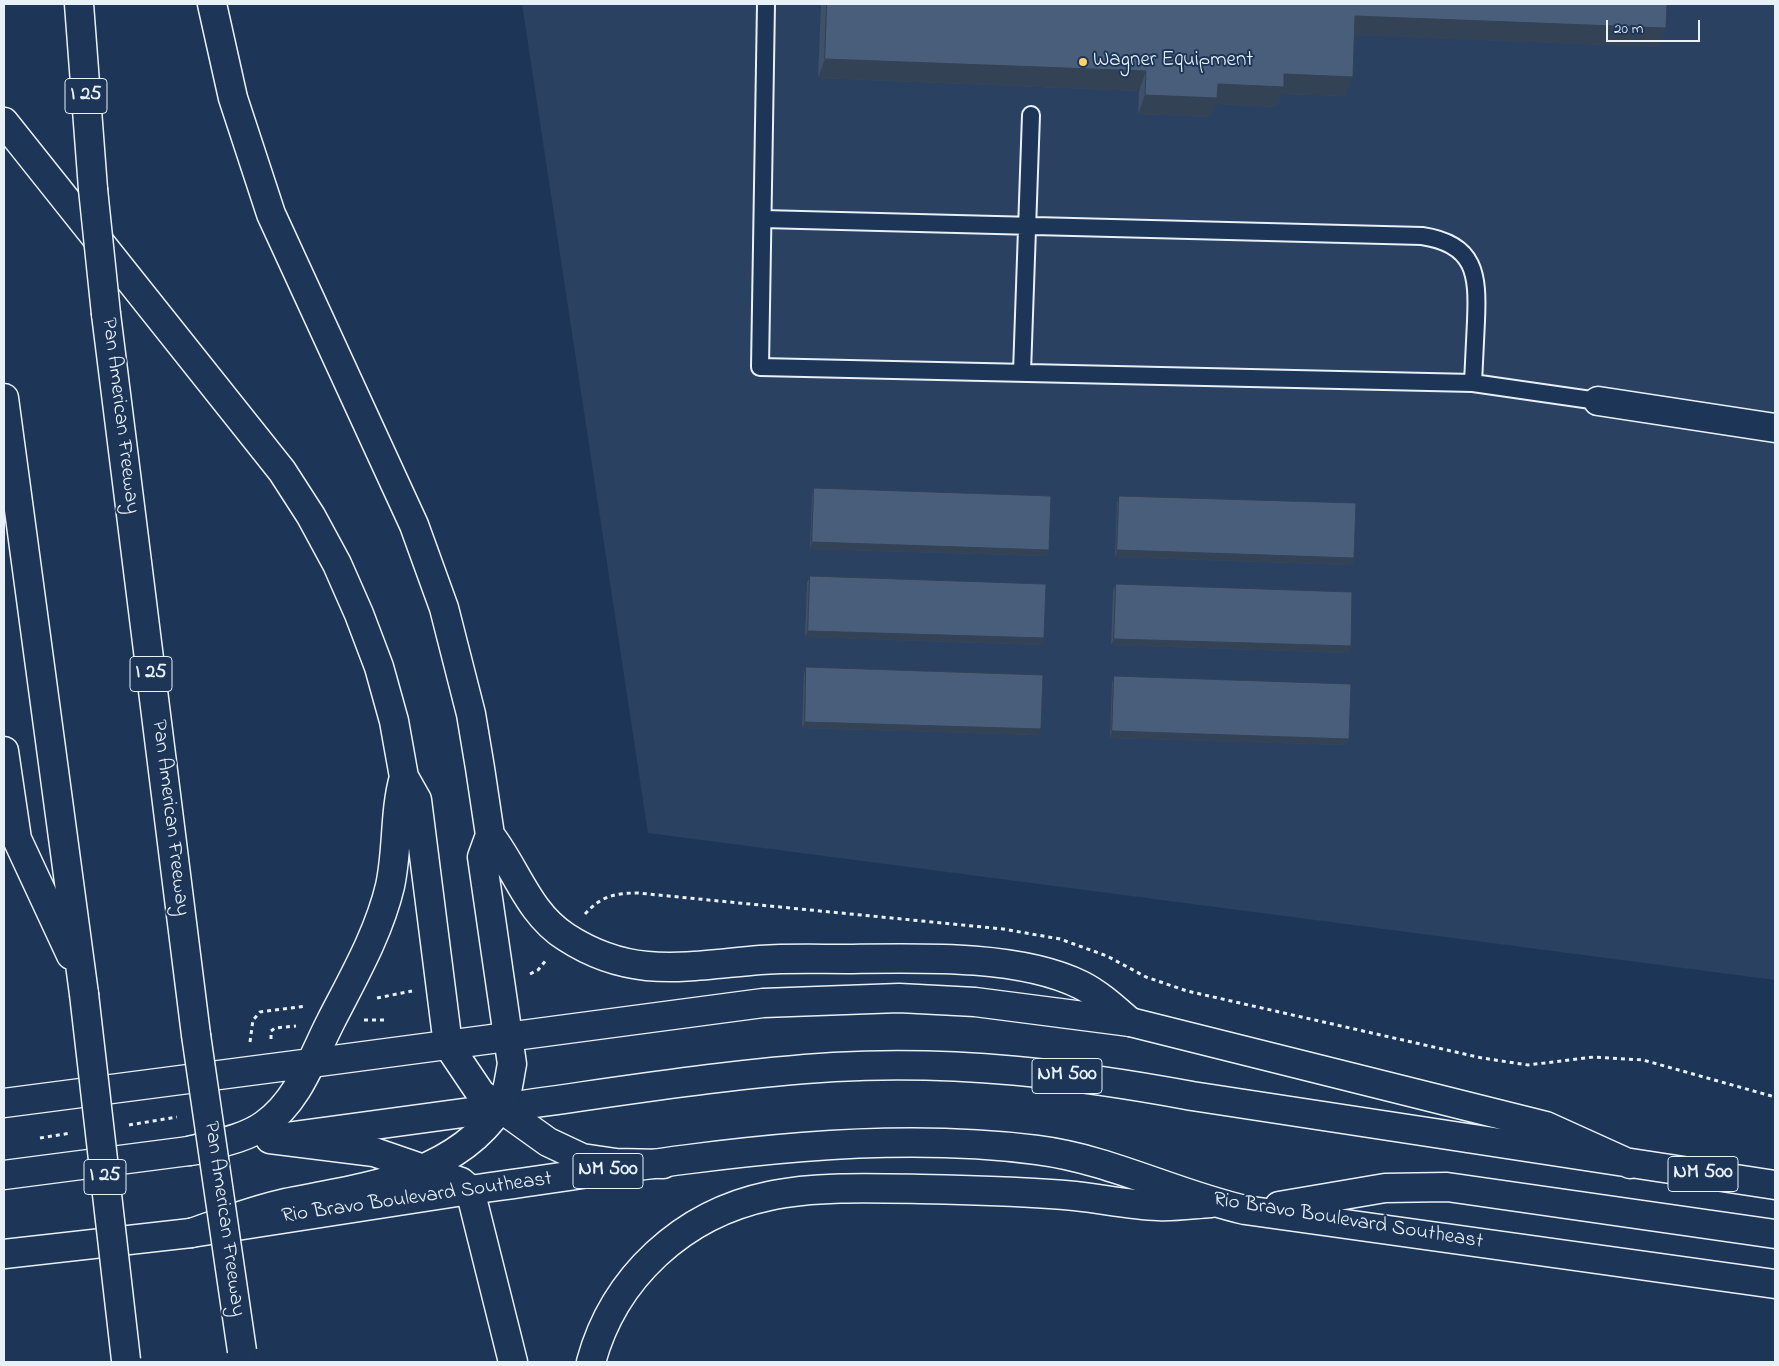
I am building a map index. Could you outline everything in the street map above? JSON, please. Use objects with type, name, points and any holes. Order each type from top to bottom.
[{"type":"main road","name":"Pan American Freeway","points":[[79,4],[93,189],[106,314],[196,1035],[243,1357]]},
{"type":"main road","points":[[212,4],[233,98],[271,214],[414,525],[444,608],[471,714],[490,835],[504,854],[514,876],[527,897],[543,916],[565,936],[602,956],[648,968],[672,969],[762,960],[895,958],[976,960],[1043,971],[1082,985],[1130,1022]]},
{"type":"main road","points":[[4,122],[282,471],[311,516],[344,580],[375,658],[394,721],[404,777],[417,800],[448,1045],[481,1094],[548,1142],[582,1158],[616,1163],[663,1164]]},
{"type":"main road","name":"I 25","points":[[4,398],[83,987],[126,1361]]},
{"type":"main road","points":[[1598,401],[1775,428]]},
{"type":"main road","points":[[4,751],[17,839],[83,987]]},
{"type":"main road","points":[[189,1151],[244,1135],[264,1126],[299,1088],[382,913],[395,859],[397,801],[404,777]]},
{"type":"main road","points":[[191,1233],[247,1213],[352,1192],[398,1179],[443,1159],[466,1142],[500,1108],[506,1094],[512,1064],[482,857],[490,835]]},
{"type":"main road","points":[[4,1103],[763,1003],[899,998],[975,1002],[1130,1022],[1546,1126],[1630,1164]]},
{"type":"main road","name":"NM 500","points":[[4,1175],[773,1072],[845,1067],[973,1067],[1046,1073],[1119,1083],[1630,1164],[1775,1184]]},
{"type":"main road","points":[[270,1139],[374,1152],[461,1182],[470,1190],[513,1362]]},
{"type":"main road","name":"Rio Bravo Boulevard Southeast","points":[[4,1254],[191,1233],[470,1190],[781,1149],[899,1143],[968,1144],[1038,1150],[1097,1163],[1211,1202],[1245,1210],[1775,1284]]},
{"type":"main road","points":[[1245,1210],[1385,1188],[1447,1187],[1775,1234]]},
{"type":"main road","points":[[591,1362],[605,1324],[618,1299],[657,1252],[682,1233],[710,1216],[739,1204],[763,1197],[803,1191],[895,1188],[997,1191],[1074,1196],[1159,1206],[1211,1202]]},
{"type":"lane","points":[[766,4],[760,367],[1473,383],[1598,401]]},
{"type":"lane","points":[[1022,372],[1031,115]]},
{"type":"lane","points":[[763,219],[1422,236],[1437,238],[1461,252],[1468,262],[1477,284],[1473,383]]},
{"type":"path","points":[[580,919],[606,896],[616,893],[638,893],[1003,929],[1060,939],[1107,956],[1146,977],[1187,990],[1482,1058],[1528,1065],[1594,1057],[1643,1060],[1775,1097]]},
{"type":"path","points":[[522,976],[538,970],[552,952]]},
{"type":"path","points":[[376,998],[422,990]]},
{"type":"path","points":[[249,1049],[253,1020],[260,1012],[315,1005]]},
{"type":"path","points":[[270,1045],[271,1031],[275,1028],[298,1025]]},
{"type":"shaded area","points":[[522,4],[1775,4],[1775,980],[648,833]]},
{"type":"building","name":"Wagner Equipment","points":[[827,4],[1667,4],[1666,28],[1355,16],[1353,77],[1284,74],[1284,87],[1218,84],[1217,98],[1145,95],[1146,71],[825,59]]},
{"type":"building","points":[[814,488],[1051,496],[1049,550],[812,542]]},
{"type":"building","points":[[1119,496],[1356,503],[1354,558],[1117,550]]},
{"type":"building","points":[[810,576],[1046,584],[1044,638],[808,631]]},
{"type":"building","points":[[1116,584],[1352,592],[1351,646],[1114,639]]},
{"type":"building","points":[[806,667],[1043,675],[1041,729],[805,722]]},
{"type":"building","points":[[1114,676],[1351,684],[1349,739],[1112,731]]},
{"type":"place","name":"Wagner Equipment","points":[[1083,62]]}]
